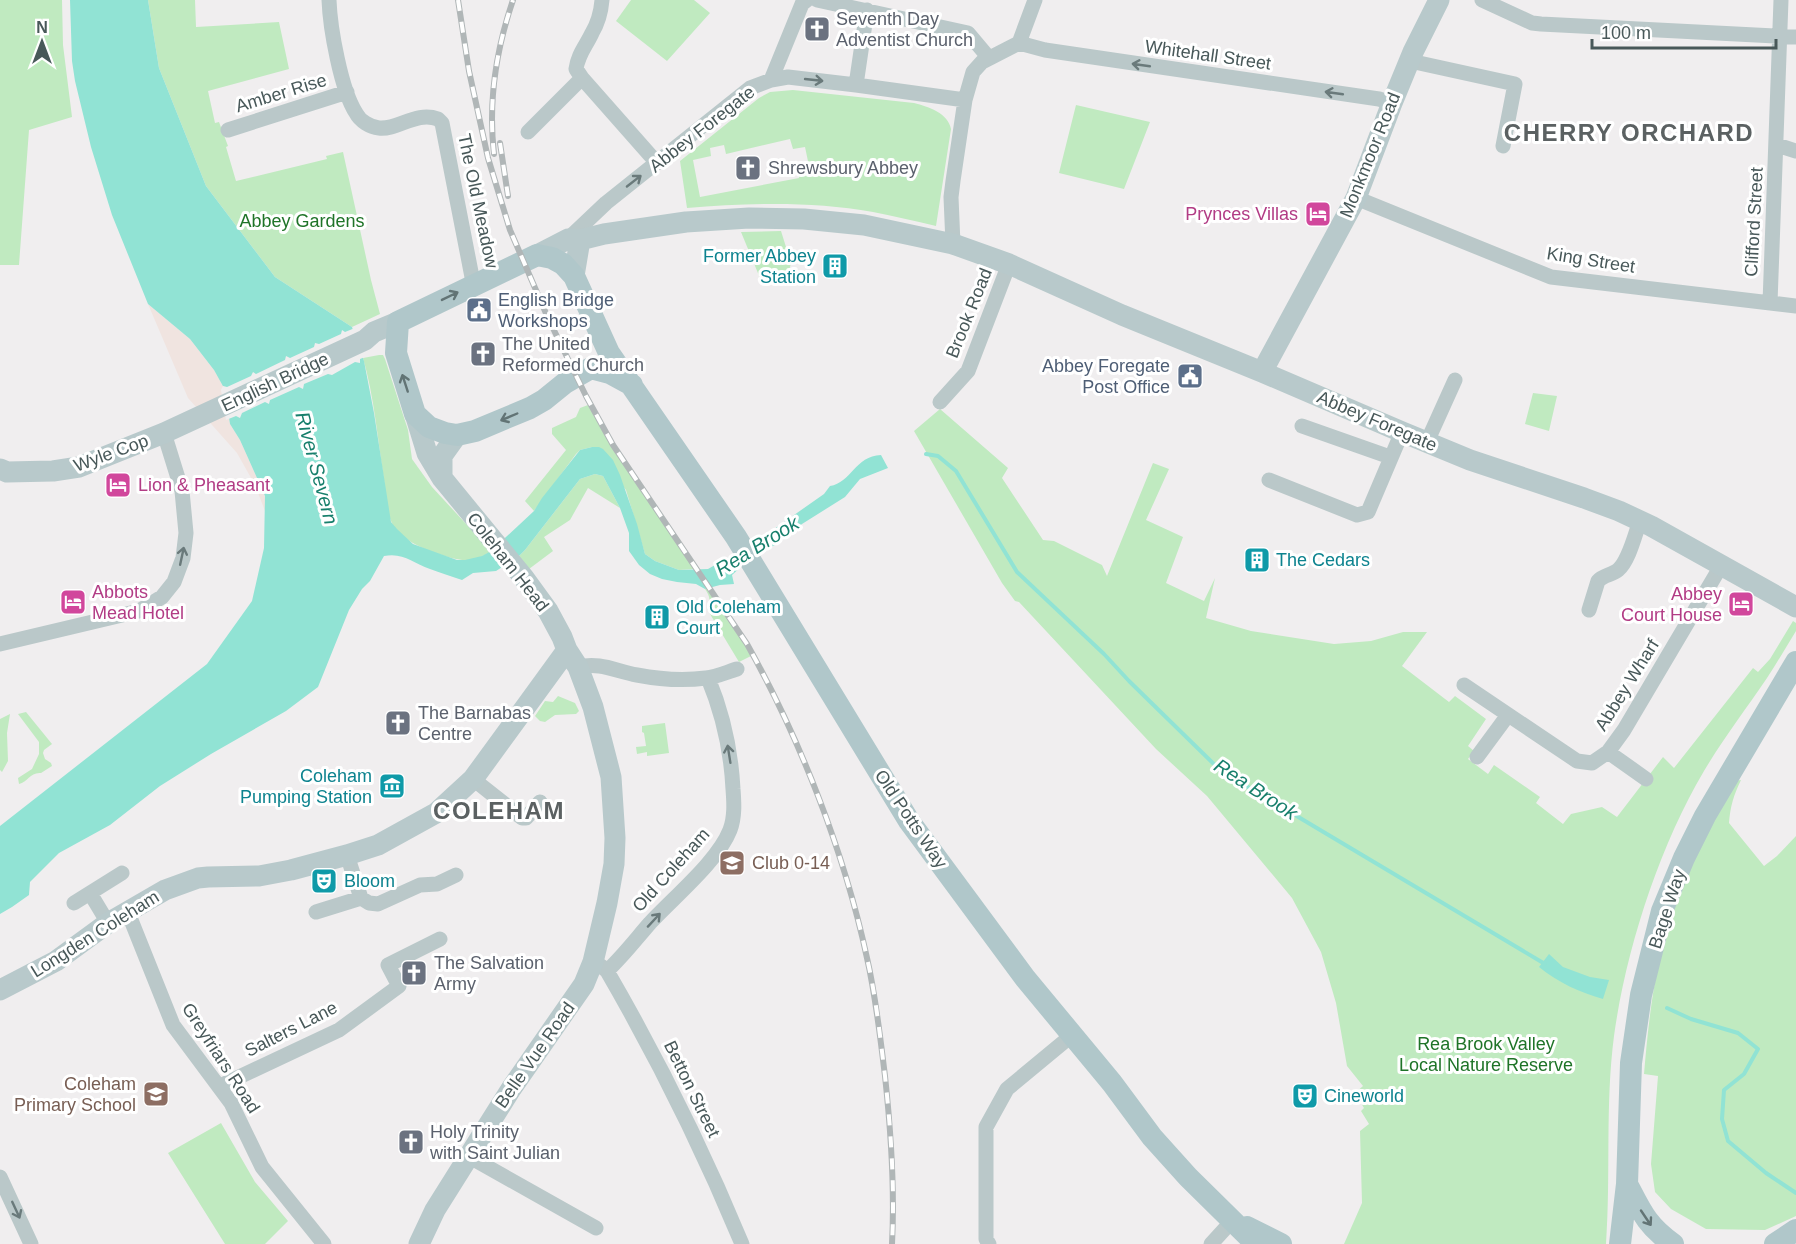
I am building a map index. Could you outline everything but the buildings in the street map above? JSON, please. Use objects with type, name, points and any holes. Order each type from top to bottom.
[{"type":"main road","name":"Abbey Foregate","points":[[398,322],[537,255]]},
{"type":"main road","points":[[415,414],[429,427],[457,435],[475,431],[530,408],[557,390],[571,390],[598,378],[603,361],[574,276],[563,264],[546,256],[537,255]]},
{"type":"main road","name":"Coleham Head","points":[[398,322],[396,353],[415,414]]},
{"type":"main road","name":"Old Potts Way","points":[[603,361],[610,373],[632,385],[750,560],[909,821],[1024,978],[1112,1083],[1152,1137],[1188,1177],[1258,1244]]},
{"type":"main road","name":"Bage Way","points":[[1620,1244],[1627,1184],[1631,1063],[1641,995],[1662,911],[1684,858],[1705,816],[1796,662]]},
{"type":"main road","name":"Bage Way","points":[[1627,1184],[1647,1222],[1673,1244]]},
{"type":"main road","name":"Old Potts Way","points":[[1232,1221],[1254,1229],[1281,1244]]},
{"type":"street","name":"The Old Meadow","points":[[329,0],[337,55],[347,93],[354,112],[360,119],[373,126],[384,128],[424,116],[438,118],[442,123],[472,277],[476,284]]},
{"type":"street","points":[[602,0],[601,12],[578,58],[576,69],[657,163]]},
{"type":"street","points":[[771,80],[802,4],[807,0]]},
{"type":"street","points":[[817,0],[968,33],[989,58]]},
{"type":"street","points":[[953,244],[951,197],[965,100],[973,72],[989,58],[1019,43],[1035,0]]},
{"type":"street","name":"Monkmoor Road","points":[[1262,372],[1356,198],[1392,103],[1439,0]]},
{"type":"street","points":[[1482,0],[1532,23],[1796,37]]},
{"type":"street","name":"Clifford Street","points":[[1770,303],[1781,0]]},
{"type":"street","points":[[856,85],[867,10]]},
{"type":"street","name":"Whitehall Street","points":[[1019,43],[1045,51],[1392,103]]},
{"type":"street","points":[[1410,61],[1515,84],[1503,146]]},
{"type":"street","name":"Abbey Foregate","points":[[574,240],[606,203],[750,88],[771,80],[788,77],[965,100]]},
{"type":"street","points":[[528,132],[582,78]]},
{"type":"street","name":"Amber Rise","points":[[228,130],[347,93]]},
{"type":"street","points":[[1777,145],[1796,151]]},
{"type":"street","name":"King Street","points":[[1356,198],[1551,277],[1796,306]]},
{"type":"street","name":"Abbey Foregate","points":[[537,255],[574,240],[604,234],[686,222],[781,218],[864,225],[953,244],[1009,264],[1122,315],[1402,432],[1470,459],[1584,498],[1640,521],[1796,607]]},
{"type":"street","points":[[574,240],[574,276]]},
{"type":"street","name":"Brook Road","points":[[940,402],[968,371],[1009,264]]},
{"type":"street","name":"Abbey Foregate","points":[[364,340],[374,332],[398,322]]},
{"type":"street","points":[[364,340],[382,344],[396,353]]},
{"type":"street","name":"English Bridge","points":[[184,423],[364,340]]},
{"type":"street","points":[[1427,442],[1455,380]]},
{"type":"street","name":"Coleham Head","points":[[415,414],[427,453],[442,478],[548,611],[573,659],[593,708],[611,777],[614,821],[614,864],[603,923]]},
{"type":"street","name":"Wyle Cop","points":[[2,473],[62,471],[79,467],[164,434],[184,423]]},
{"type":"street","points":[[1302,426],[1390,458]]},
{"type":"street","points":[[1269,480],[1357,515],[1363,515],[1368,512],[1402,432]]},
{"type":"street","points":[[0,644],[139,611],[162,597],[174,582],[183,558],[186,533],[182,491],[164,434]]},
{"type":"street","points":[[442,478],[442,456],[457,435]]},
{"type":"street","points":[[1589,610],[1600,578],[1617,571],[1623,565],[1640,521]]},
{"type":"street","name":"Abbey Wharf","points":[[1464,685],[1577,761],[1592,763],[1608,752],[1624,730],[1721,567]]},
{"type":"street","points":[[573,659],[588,665],[601,665],[636,675],[670,679],[708,678],[737,669]]},
{"type":"street","name":"Longden Coleham","points":[[0,990],[56,961],[127,910],[165,890],[198,878],[259,876],[347,855],[378,845],[436,813],[473,779],[573,659]]},
{"type":"street","name":"Old Coleham","points":[[605,965],[651,922],[711,859],[723,845],[731,828],[734,806],[732,771],[721,711],[708,678]]},
{"type":"street","points":[[1477,757],[1508,715]]},
{"type":"street","name":"Abbey Wharf","points":[[1608,752],[1646,779]]},
{"type":"street","points":[[473,779],[522,818],[526,818],[540,802]]},
{"type":"street","points":[[347,855],[361,898],[369,903],[378,904],[420,885],[437,884],[456,875]]},
{"type":"street","points":[[74,903],[122,873]]},
{"type":"street","points":[[90,893],[108,923]]},
{"type":"street","points":[[316,912],[361,898]]},
{"type":"street","name":"Greyfriars Road","points":[[127,910],[173,1025],[231,1103],[262,1167],[324,1244]]},
{"type":"street","name":"Belle Vue Road","points":[[419,1244],[435,1210],[511,1089],[584,984],[605,965],[603,923]]},
{"type":"street","name":"Salters Lane","points":[[220,1086],[339,1030],[399,986],[388,965],[440,939]]},
{"type":"street","name":"Betton Street","points":[[605,965],[682,1111],[742,1244]]},
{"type":"street","points":[[989,1244],[986,1239],[986,1127],[1007,1089],[1071,1036]]},
{"type":"street","points":[[468,1156],[596,1228]]},
{"type":"street","points":[[0,1177],[31,1244]]},
{"type":"street","points":[[1211,1244],[1232,1221]]},
{"type":"green space","points":[[0,0],[62,0],[63,45],[72,117],[29,130],[19,265],[0,265]]},
{"type":"green space","name":"Abbey Gardens","points":[[148,0],[195,0],[196,27],[279,22],[289,69],[208,91],[215,123],[219,122],[228,146],[226,147],[236,181],[327,159],[326,156],[343,152],[380,314],[352,327],[275,277],[206,186],[159,68]]},
{"type":"green space","points":[[631,0],[694,0],[710,13],[667,61],[616,21]]},
{"type":"green space","points":[[793,90],[914,103],[942,115],[951,129],[936,226],[873,212],[827,206],[757,204],[687,208],[680,161],[759,98],[770,92]],"holes":[[[790,139],[793,149],[805,147],[809,166],[798,168],[799,178],[700,197],[693,160],[711,156],[710,148],[724,145],[726,154]]]},
{"type":"green space","points":[[1076,105],[1150,122],[1124,189],[1059,173]]},
{"type":"green space","points":[[781,231],[791,263],[789,271],[767,280],[760,278],[741,232]]},
{"type":"green space","points":[[383,355],[385,359],[408,430],[412,459],[432,487],[491,551],[484,555],[471,560],[459,560],[446,556],[411,542],[394,527],[387,506],[373,403],[363,358]]},
{"type":"green space","points":[[1533,393],[1557,396],[1549,431],[1525,424]]},
{"type":"green space","points":[[588,405],[624,465],[694,569],[679,570],[655,561],[645,554],[626,490],[592,447],[580,450],[576,454],[534,511],[525,501],[566,450],[552,434],[552,428],[576,417],[580,408]]},
{"type":"green space","name":"Rea Brook Valley Local Nature Reserve","points":[[940,409],[1008,468],[1002,478],[1043,540],[1054,541],[1102,565],[1107,576],[1153,463],[1169,469],[1146,520],[1183,537],[1166,583],[1204,601],[1215,578],[1206,618],[1251,631],[1334,644],[1371,641],[1403,632],[1427,632],[1402,666],[1449,702],[1455,696],[1486,719],[1468,746],[1474,751],[1468,759],[1488,774],[1494,765],[1540,797],[1536,803],[1563,824],[1571,814],[1602,807],[1617,817],[1663,757],[1674,768],[1753,668],[1758,672],[1770,659],[1793,621],[1796,623],[1796,631],[1778,661],[1711,759],[1688,801],[1659,865],[1636,934],[1619,1003],[1611,1062],[1606,1244],[1344,1244],[1362,1203],[1360,1131],[1369,1124],[1361,1111],[1364,1108],[1355,1093],[1363,1086],[1347,1066],[1336,1003],[1321,952],[1292,898],[1207,796],[1156,749],[1019,602],[1015,601],[1002,583],[914,431]]},
{"type":"green space","points":[[595,474],[603,476],[620,508],[588,488],[570,520],[544,537],[553,551],[529,569],[518,557],[580,479]]},
{"type":"green space","points":[[709,588],[742,638],[751,656],[739,662],[707,609],[709,599],[705,589]]},
{"type":"green space","points":[[558,696],[575,703],[579,711],[576,714],[555,715],[545,722],[540,721],[535,716],[545,701],[553,702]]},
{"type":"green space","points":[[26,712],[52,744],[43,753],[52,766],[19,784],[18,778],[32,769],[39,754],[39,742],[18,714]]},
{"type":"green space","points":[[10,714],[7,733],[8,761],[2,772],[0,770],[0,719]]},
{"type":"green space","points":[[665,723],[669,753],[647,756],[647,752],[637,754],[636,747],[646,746],[642,726]]},
{"type":"green space","points":[[1741,780],[1736,790],[1729,823],[1764,866],[1796,836],[1796,1216],[1765,1230],[1706,1229],[1671,1209],[1655,1192],[1651,1164],[1658,1076],[1644,1074],[1654,985],[1672,913],[1696,856],[1734,781]]},
{"type":"green space","points":[[221,1123],[255,1182],[288,1221],[265,1244],[225,1244],[168,1153]]},
{"type":"sand","points":[[148,304],[190,339],[214,370],[224,388],[230,424],[240,440],[265,496],[265,511],[255,485],[237,453],[188,398]]},
{"type":"water","name":"River Severn","points":[[70,0],[148,0],[159,68],[206,186],[275,277],[352,327],[364,361],[391,522],[413,544],[457,560],[482,556],[491,551],[534,511],[580,450],[599,447],[613,460],[620,475],[645,554],[655,561],[679,570],[708,569],[757,541],[824,494],[830,486],[843,480],[859,464],[872,456],[881,455],[888,468],[860,479],[845,497],[802,524],[775,545],[761,549],[732,575],[734,584],[705,589],[696,584],[662,579],[650,574],[639,565],[629,551],[629,533],[620,508],[603,476],[595,474],[580,479],[525,550],[496,571],[473,573],[462,580],[402,557],[384,556],[370,581],[349,610],[318,687],[286,711],[160,786],[110,825],[59,853],[30,882],[29,895],[0,914],[0,826],[207,664],[252,601],[264,548],[265,496],[240,440],[230,424],[224,388],[214,370],[190,339],[148,304],[112,215],[91,147],[75,81]]},
{"type":"water","points":[[1549,954],[1563,967],[1590,977],[1609,980],[1603,999],[1554,978],[1539,967]]},
{"type":"pier","points":[[355,328],[365,357],[360,359],[360,363],[355,362],[332,375],[328,374],[304,384],[303,389],[299,387],[270,400],[269,404],[265,402],[242,413],[240,418],[236,416],[226,420],[221,390],[223,386],[227,387],[251,376],[253,372],[256,374],[285,360],[286,356],[290,358],[314,347],[315,343],[319,344],[341,334],[342,330],[345,332]]},
{"type":"waterway","name":"Rea Brook","points":[[926,454],[938,456],[956,471],[1017,572],[1104,654],[1221,771],[1545,964]]},
{"type":"waterway","name":"Rea Brook","points":[[1667,1008],[1691,1019],[1738,1033],[1758,1049],[1744,1074],[1724,1090],[1722,1119],[1728,1141],[1766,1173],[1796,1193]]},
{"type":"railway","points":[[458,0],[469,71],[488,158],[510,230],[548,318],[613,445],[747,644],[785,718],[833,837],[857,918],[878,1017],[891,1139],[892,1244]]},
{"type":"railway","points":[[494,154],[492,115],[495,76],[502,38],[513,0]]},
{"type":"railway","points":[[500,143],[508,196]]},
{"type":"place","name":"Seventh Day Adventist Church","points":[[817,29]]},
{"type":"place","name":"Shrewsbury Abbey","points":[[748,168]]},
{"type":"place","name":"Prynces Villas","points":[[1318,214]]},
{"type":"place","name":"Former Abbey Station","points":[[835,266]]},
{"type":"place","name":"English Bridge Workshops","points":[[479,310]]},
{"type":"place","name":"The United Reformed Church","points":[[483,354]]},
{"type":"place","name":"Abbey Foregate Post Office","points":[[1190,376]]},
{"type":"place","name":"Lion & Pheasant","points":[[118,485]]},
{"type":"place","name":"The Cedars","points":[[1257,560]]},
{"type":"place","name":"Abbots Mead Hotel","points":[[73,602]]},
{"type":"place","name":"Abbey Court House","points":[[1741,604]]},
{"type":"place","name":"Old Coleham Court","points":[[657,617]]},
{"type":"place","name":"The Barnabas Centre","points":[[398,723]]},
{"type":"place","name":"Coleham Pumping Station","points":[[392,786]]},
{"type":"place","name":"Club 0-14","points":[[732,863]]},
{"type":"place","name":"Bloom","points":[[324,881]]},
{"type":"place","name":"The Salvation Army","points":[[414,973]]},
{"type":"place","name":"Coleham Primary School","points":[[156,1094]]},
{"type":"place","name":"Cineworld","points":[[1305,1096]]},
{"type":"place","name":"Holy Trinity with Saint Julian","points":[[411,1142]]},
{"type":"district","name":"CHERRY ORCHARD","points":[[1629,133]]},
{"type":"district","name":"COLEHAM","points":[[499,811]]}]
